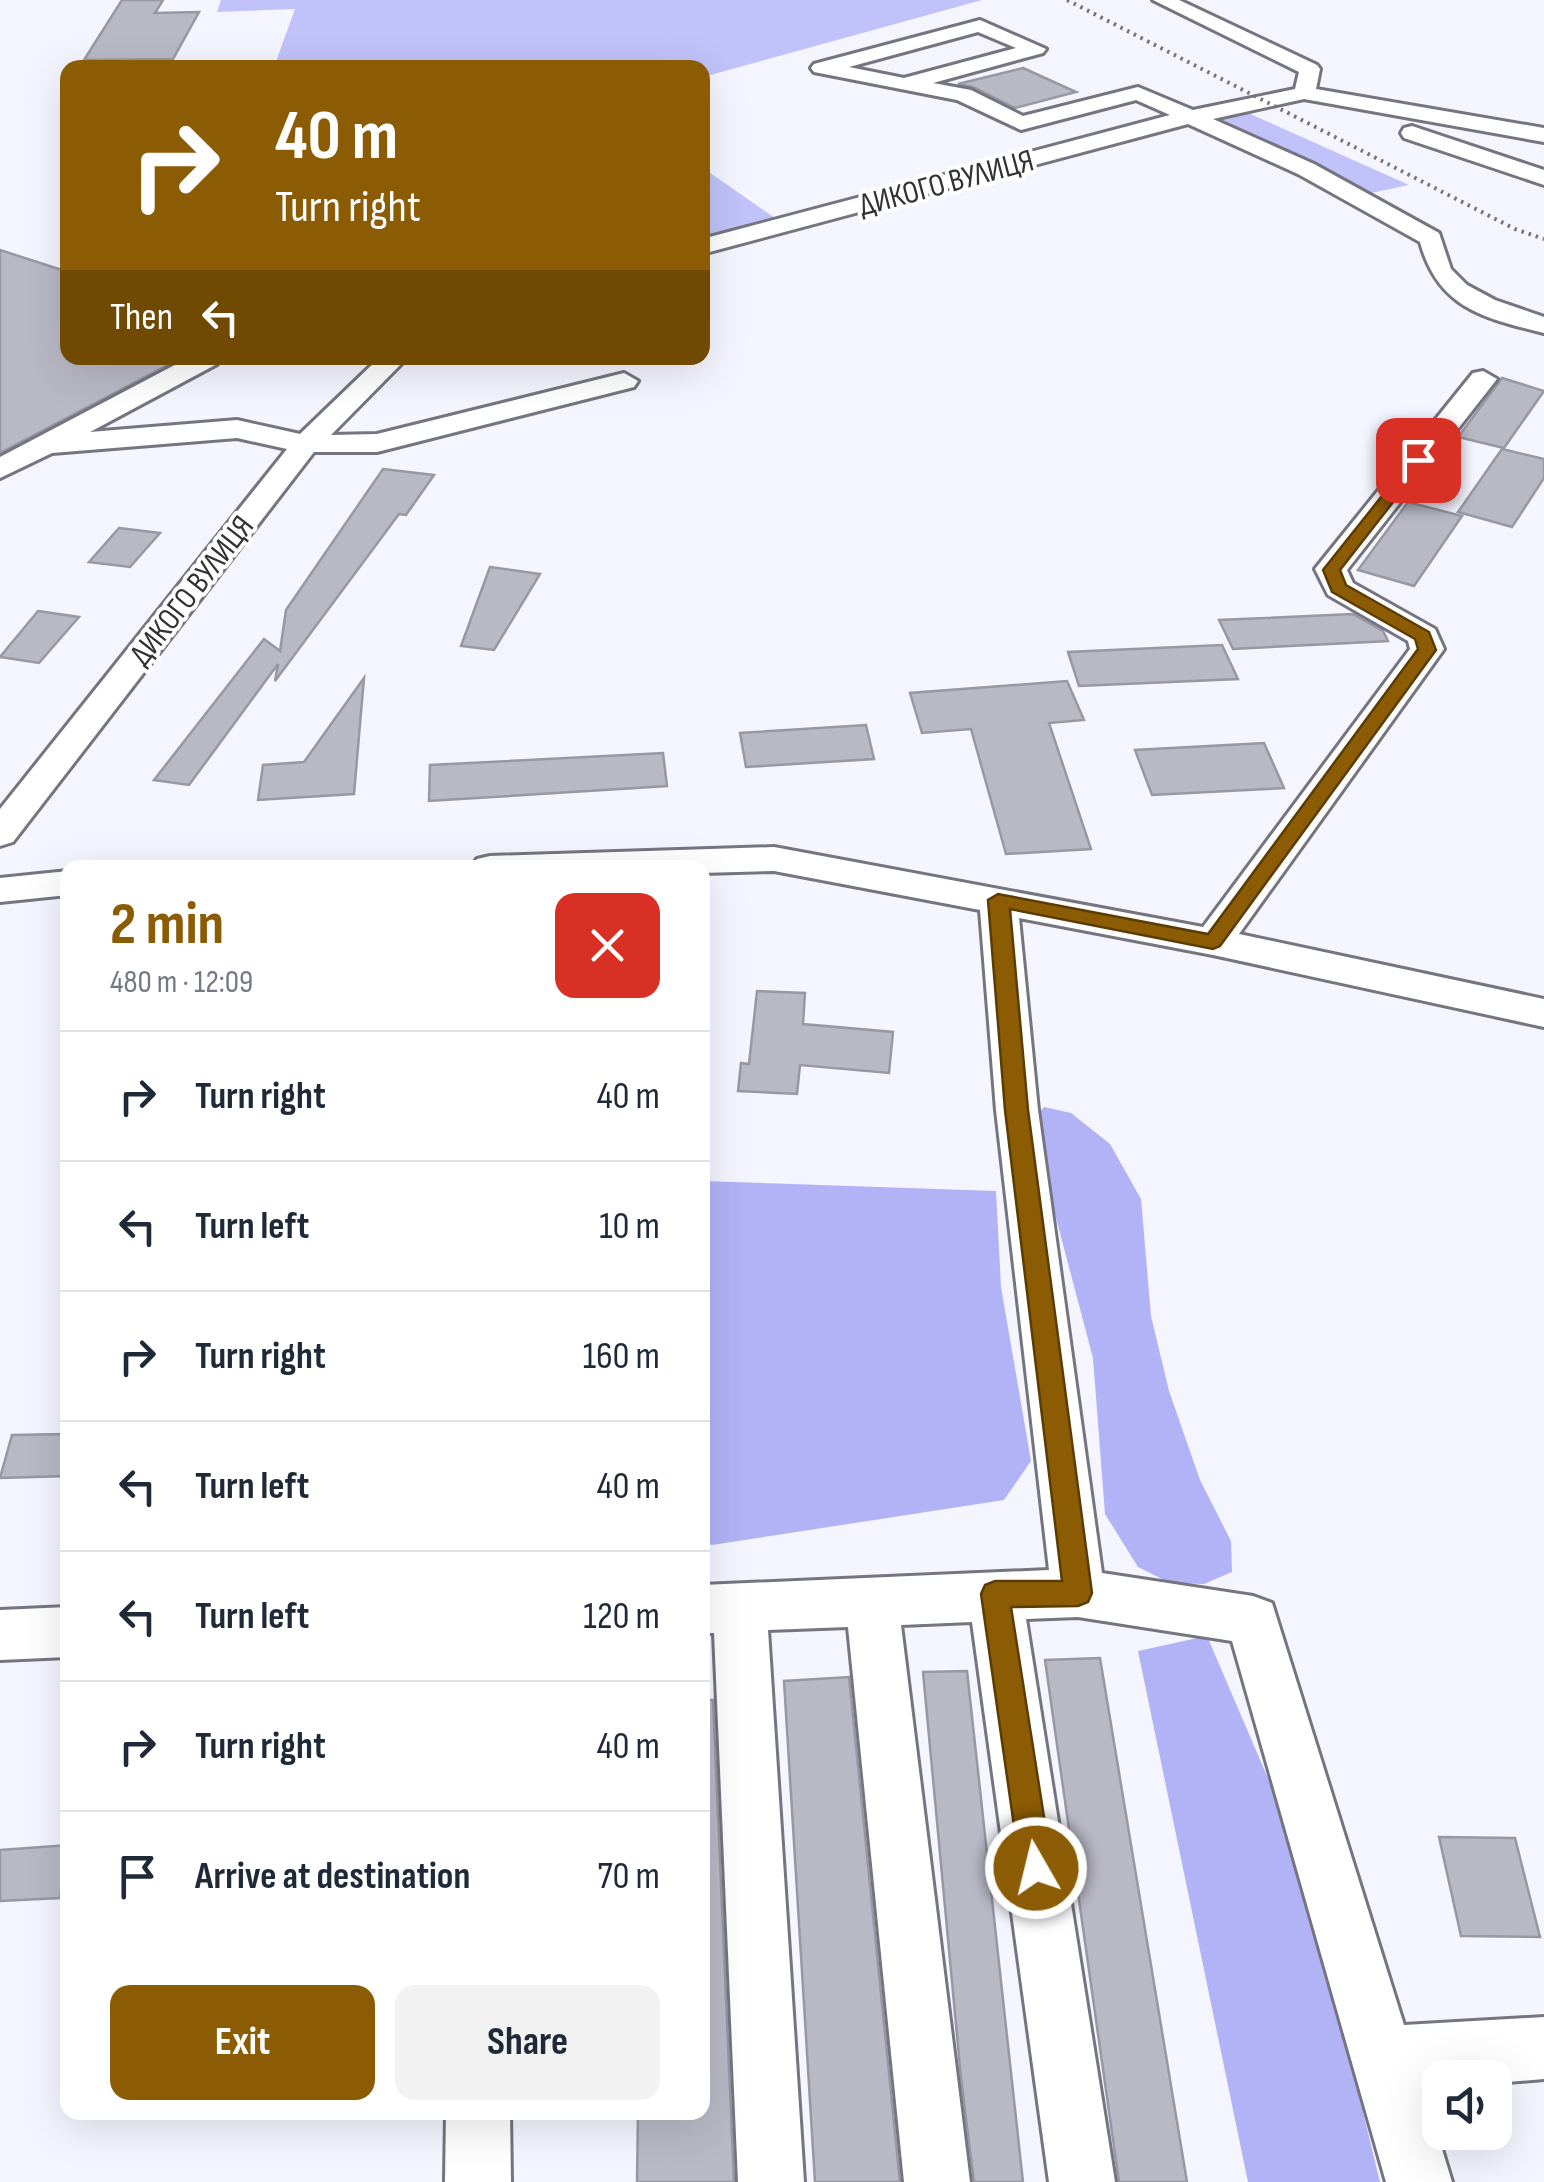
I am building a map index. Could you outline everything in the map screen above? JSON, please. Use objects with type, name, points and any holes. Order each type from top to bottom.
[{"type":"street","points":[[1162,0],[1310,69],[1304,93],[1544,135]]},
{"type":"street","points":[[908,83],[1036,49],[980,26],[821,68],[962,95],[1071,148]]},
{"type":"street","points":[[1021,124],[1138,92],[1306,169],[1410,223],[1430,238],[1438,267],[1452,284],[1484,304],[1544,325]]},
{"type":"street","name":"ДИКОГО ВУЛИЦЯ","points":[[710,245],[1189,117],[1304,93]]},
{"type":"street","points":[[1411,112],[1403,130],[1544,178]]},
{"type":"street","points":[[0,469],[194,365]]},
{"type":"street","name":"ДИКОГО ВУЛИЦЯ","points":[[0,834],[306,444],[387,365]]},
{"type":"street","points":[[1213,942],[1427,650],[1423,636],[1338,588],[1332,570],[1483,379]]},
{"type":"street","points":[[50,444],[237,430],[306,444],[377,443],[624,382]]},
{"type":"street","points":[[710,861],[774,859],[1213,942],[1544,1013]]},
{"type":"street","points":[[0,890],[60,884]]},
{"type":"street","points":[[998,900],[1017,1110],[1078,1593]]},
{"type":"street","points":[[771,2182],[721,1609],[1078,1593],[1253,1620],[1419,2182]]},
{"type":"street","points":[[995,1594],[1082,2182]]},
{"type":"street","points":[[872,1602],[936,2182]]},
{"type":"street","points":[[0,1636],[60,1632]]},
{"type":"street","points":[[1384,2058],[1544,2048]]},
{"type":"street","points":[[478,2120],[478,2182]]},
{"type":"shaded area","points":[[221,0],[982,0],[710,75],[710,60],[277,60],[295,9],[217,12]]},
{"type":"shaded area","points":[[1237,108],[1409,185],[1357,196],[1189,117]]},
{"type":"shaded area","points":[[710,173],[785,225],[710,245]]},
{"type":"shaded area","points":[[1044,1107],[1071,1113],[1110,1144],[1141,1199],[1151,1316],[1169,1391],[1200,1480],[1231,1541],[1232,1572],[1204,1584],[1170,1583],[1138,1567],[1105,1514],[1093,1358],[1031,1123]]},
{"type":"shaded area","points":[[710,1181],[996,1191],[1001,1287],[1031,1461],[1004,1500],[712,1545]]},
{"type":"shaded area","points":[[1207,1636],[1300,1853],[1380,2182],[1248,2182],[1138,1651]]},
{"type":"building","points":[[122,0],[163,0],[155,13],[199,12],[173,59],[84,60]]},
{"type":"building","points":[[1023,68],[1076,92],[1015,108],[973,87],[958,84]]},
{"type":"building","points":[[0,250],[60,269],[60,365],[168,365],[0,453]]},
{"type":"building","points":[[1502,378],[1544,391],[1504,448],[1458,437]]},
{"type":"building","points":[[1502,449],[1544,459],[1544,478],[1512,527],[1458,512]]},
{"type":"building","points":[[383,469],[434,475],[406,515],[399,514],[275,681],[278,664],[189,785],[154,780],[264,639],[280,651],[286,610]]},
{"type":"building","points":[[1408,502],[1462,516],[1414,586],[1358,570]]},
{"type":"building","points":[[119,528],[160,533],[130,567],[89,562]]},
{"type":"building","points":[[490,567],[540,574],[494,650],[461,646]]},
{"type":"building","points":[[38,611],[79,617],[39,663],[0,657]]},
{"type":"building","points":[[1353,614],[1383,631],[1388,641],[1233,649],[1219,620]]},
{"type":"building","points":[[1222,645],[1238,679],[1079,686],[1068,652]]},
{"type":"building","points":[[364,678],[354,794],[258,800],[263,765],[304,762]]},
{"type":"building","points":[[1067,681],[1084,720],[1049,723],[1091,849],[1006,854],[971,729],[922,733],[910,693]]},
{"type":"building","points":[[866,725],[874,759],[746,767],[740,733]]},
{"type":"building","points":[[1264,743],[1284,788],[1152,795],[1135,750]]},
{"type":"building","points":[[663,753],[667,786],[429,801],[430,765]]},
{"type":"building","points":[[757,991],[805,993],[803,1024],[893,1032],[889,1073],[800,1065],[797,1094],[738,1091],[741,1063],[749,1064]]},
{"type":"building","points":[[60,1434],[60,1476],[0,1478],[12,1435]]},
{"type":"building","points":[[1100,1658],[1187,2182],[1119,2182],[1045,1660]]},
{"type":"building","points":[[967,1671],[1023,2182],[974,2182],[961,2078],[923,1672]]},
{"type":"building","points":[[849,1677],[900,2182],[815,2182],[784,1681]]},
{"type":"building","points":[[713,1700],[734,2182],[637,2182],[638,2120],[710,2120]]},
{"type":"building","points":[[1439,1837],[1515,1838],[1540,1937],[1461,1936]]},
{"type":"building","points":[[60,1846],[60,1898],[0,1901],[0,1850]]},
{"type":"railway","points":[[1067,0],[1515,229],[1544,239]]},
{"type":"route","points":[[1036,1868],[995,1594],[1078,1593],[1017,1110],[998,900],[1213,942],[1427,650],[1423,636],[1338,588],[1332,578],[1332,570],[1418,460]]}]
